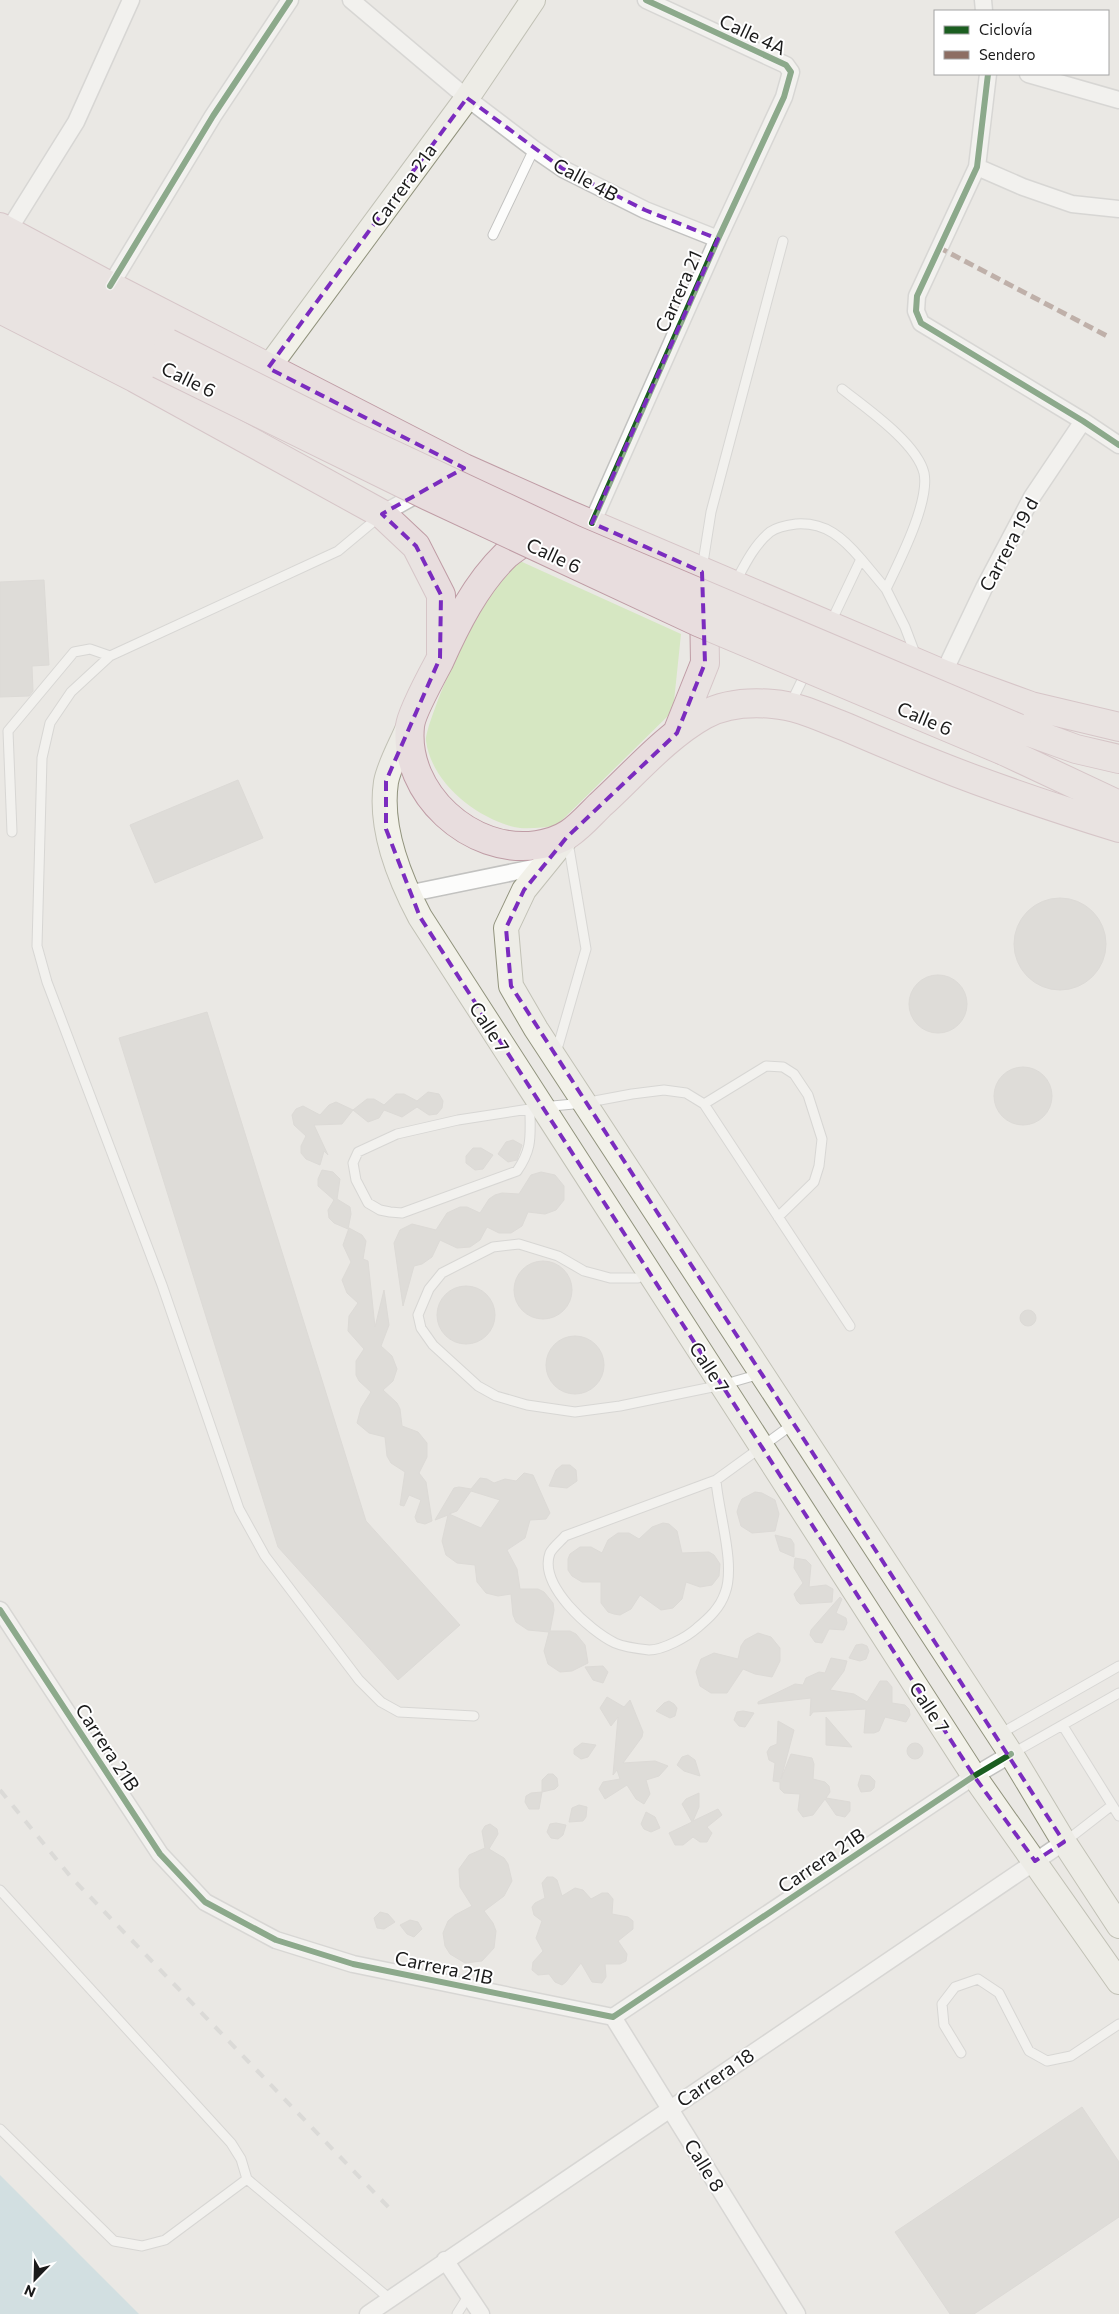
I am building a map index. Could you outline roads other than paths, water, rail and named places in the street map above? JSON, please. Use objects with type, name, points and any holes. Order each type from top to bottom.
[{"type":"highway","points":[[2,237],[110,286],[464,468],[565,513],[943,674],[1031,706],[1119,727]]},
{"type":"highway","name":"Calle 6","points":[[2,237],[163,353],[428,496],[689,618],[1004,752],[1119,805]]},
{"type":"highway","name":"Calle 6","points":[[0,281],[349,434],[566,536],[1018,728],[1076,749],[1119,759]]},
{"type":"highway","points":[[0,309],[135,378],[382,514],[416,546],[441,595],[440,658]]},
{"type":"highway","points":[[565,513],[507,554],[472,598],[440,658],[410,725],[412,758],[424,788],[444,814],[471,833],[502,844],[535,845],[567,837],[677,734],[705,714],[737,704],[762,703],[790,706],[806,711],[1049,807],[1119,828]]},
{"type":"highway","points":[[677,734],[705,663],[706,646],[702,572]]},
{"type":"main road","name":"Carrera 21a","points":[[268,368],[467,98],[533,0]]},
{"type":"main road","name":"Calle 7","points":[[410,725],[386,781],[386,829],[408,894],[420,917],[536,1108],[648,1270],[974,1776],[1119,1982]]},
{"type":"main road","name":"Calle 7","points":[[567,837],[524,890],[506,928],[511,986],[554,1058],[1004,1745],[1119,1926]]},
{"type":"street","points":[[2,237],[76,122],[131,0]]},
{"type":"street","points":[[110,286],[213,116],[290,0]]},
{"type":"street","name":"Calle 4B","points":[[351,0],[467,98],[563,169],[645,210],[718,239]]},
{"type":"street","name":"Calle 4A","points":[[646,0],[786,65],[791,72]]},
{"type":"street","name":"Carrera 21","points":[[592,523],[718,239],[784,97],[791,72]]},
{"type":"street","points":[[988,75],[977,167],[917,296],[916,311],[921,323],[1083,420],[1119,445]]},
{"type":"street","points":[[1032,75],[1119,100]]},
{"type":"street","points":[[977,167],[1072,204],[1119,209]]},
{"type":"street","name":"Carrera 19 d","points":[[943,674],[984,588],[1032,497],[1083,420]]},
{"type":"street","points":[[382,514],[464,468]]},
{"type":"street","points":[[408,894],[543,866]]},
{"type":"street","name":"Carrera 21B","points":[[0,1610],[160,1854],[205,1902],[276,1940],[353,1964],[613,2017],[974,1776],[1004,1745]]},
{"type":"street","name":"Carrera 18","points":[[368,2314],[1064,1842]]},
{"type":"street","name":"Calle 8","points":[[613,2017],[797,2314]]},
{"type":"street","points":[[445,2260],[481,2314]]},
{"type":"lane","points":[[494,235],[534,149]]},
{"type":"lane","points":[[702,572],[718,485],[783,242]]},
{"type":"lane","points":[[842,389],[884,422],[910,448],[924,473],[922,497],[910,536],[886,589]]},
{"type":"lane","points":[[382,514],[338,551],[110,656],[71,692],[50,723],[42,758],[37,946],[47,982],[162,1285],[239,1508],[265,1556],[359,1680],[381,1702],[399,1712],[474,1716]]},
{"type":"lane","points":[[734,586],[747,560],[771,532],[788,525],[808,524],[827,528],[845,541],[886,589],[905,627],[918,663]]},
{"type":"lane","points":[[790,706],[861,559]]},
{"type":"lane","points":[[12,832],[8,731],[74,652],[90,649],[110,656]]},
{"type":"lane","points":[[554,1058],[586,949],[567,837]]},
{"type":"lane","points":[[704,1104],[766,1066],[783,1067],[794,1074],[808,1095],[822,1139],[819,1166],[814,1182],[778,1217]]},
{"type":"lane","points":[[536,1108],[528,1156],[517,1171],[402,1213],[380,1210],[368,1203],[356,1180],[353,1163],[358,1152],[397,1134],[458,1120],[536,1108],[584,1103],[664,1090],[686,1093],[704,1104],[850,1326]]},
{"type":"lane","points":[[648,1270],[638,1278],[610,1278],[584,1271],[558,1256],[519,1244],[493,1247],[442,1273],[429,1288],[418,1315],[421,1328],[433,1346],[478,1386],[496,1396],[527,1405],[575,1412],[620,1406],[722,1385],[761,1374]]},
{"type":"lane","points":[[716,1480],[717,1502],[728,1559],[726,1592],[713,1615],[685,1638],[650,1650],[616,1644],[580,1619],[559,1592],[548,1568],[550,1552],[565,1536],[716,1480],[794,1424]]},
{"type":"lane","points":[[1004,1745],[1119,1666]]},
{"type":"lane","points":[[1004,1745],[1063,1726],[1119,1693]]},
{"type":"lane","points":[[1063,1726],[1111,1806],[1119,1816]]},
{"type":"lane","points":[[1064,1842],[1111,1806]]},
{"type":"lane","points":[[0,1890],[231,2143],[248,2179],[390,2300]]},
{"type":"lane","points":[[961,2053],[944,2025],[942,2004],[955,1987],[978,1979],[999,1993],[1029,2052],[1047,2061],[1070,2056],[1119,2024]]},
{"type":"lane","points":[[0,2129],[114,2241],[142,2246],[165,2240],[248,2179]]},
{"type":"lane","points":[[457,2314],[469,2294]]},
{"type":"water","points":[[0,2175],[139,2314],[0,2314]]},
{"type":"railway","points":[[0,1790],[70,1876],[394,2213]]}]
